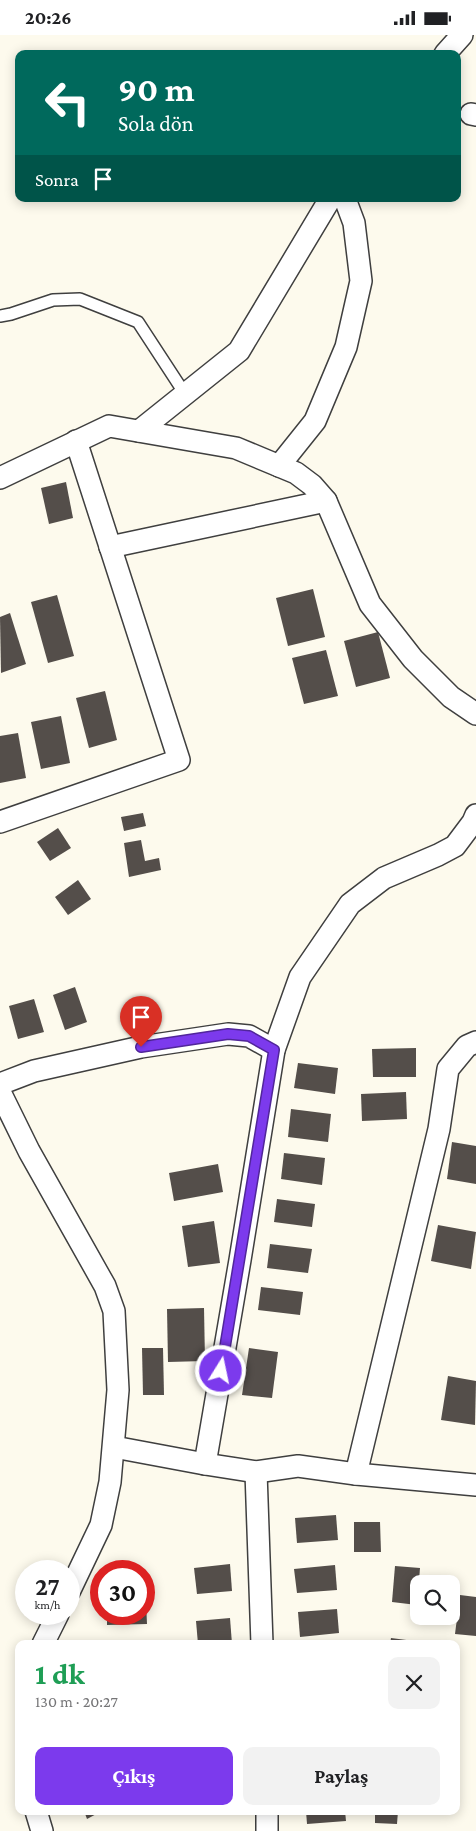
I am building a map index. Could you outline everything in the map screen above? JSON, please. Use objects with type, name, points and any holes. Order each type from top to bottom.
[{"type":"street","points":[[449,50],[462,35]]},
{"type":"street","points":[[139,431],[239,351],[328,202]]},
{"type":"street","points":[[279,466],[316,421],[346,347],[361,281],[354,223],[346,202]]},
{"type":"street","points":[[0,478],[109,426],[236,448],[296,473],[312,485],[326,501],[370,604],[412,659],[451,697],[476,714]]},
{"type":"street","points":[[0,822],[179,760],[76,441]]},
{"type":"street","points":[[110,547],[326,501]]},
{"type":"street","points":[[205,1464],[239,1270],[274,1050],[300,977],[350,904],[384,878],[430,859],[455,845],[473,822],[476,815]]},
{"type":"street","points":[[0,1084],[34,1071],[141,1047],[228,1034],[249,1036],[274,1050]]},
{"type":"street","points":[[356,1474],[439,1129],[448,1069],[467,1046],[476,1042]]},
{"type":"street","points":[[0,1092],[29,1151],[105,1286],[114,1311],[118,1390],[110,1483],[101,1525],[80,1569]]},
{"type":"street","points":[[114,1447],[256,1472],[298,1466],[356,1474],[476,1485]]},
{"type":"street","points":[[256,1472],[262,1640]]},
{"type":"street","points":[[45,1640],[52,1625]]},
{"type":"street","points":[[37,1815],[42,1831]]},
{"type":"street","points":[[267,1815],[267,1831]]},
{"type":"lane","points":[[0,316],[53,299],[80,299],[138,321],[185,394]]},
{"type":"building","points":[[66,482],[73,518],[49,524],[41,488]]},
{"type":"building","points":[[313,589],[325,637],[288,646],[276,598]]},
{"type":"building","points":[[57,595],[74,656],[48,663],[31,602]]},
{"type":"building","points":[[10,613],[26,664],[1,673],[0,617]]},
{"type":"building","points":[[378,632],[390,678],[356,687],[344,641]]},
{"type":"building","points":[[326,650],[338,696],[304,704],[292,658]]},
{"type":"building","points":[[105,691],[117,740],[89,748],[76,698]]},
{"type":"building","points":[[61,716],[70,763],[41,769],[31,722]]},
{"type":"building","points":[[18,733],[26,778],[0,783],[0,736]]},
{"type":"building","points":[[143,813],[146,826],[124,831],[121,817]]},
{"type":"building","points":[[58,828],[71,848],[50,861],[37,842]]},
{"type":"building","points":[[141,840],[145,861],[159,858],[161,870],[129,877],[124,843]]},
{"type":"building","points":[[78,880],[91,899],[68,915],[55,897]]},
{"type":"building","points":[[75,987],[87,1022],[65,1030],[53,995]]},
{"type":"building","points":[[34,999],[44,1032],[18,1039],[9,1006]]},
{"type":"building","points":[[416,1048],[416,1077],[373,1077],[372,1049]]},
{"type":"building","points":[[298,1063],[338,1068],[335,1094],[294,1088]]},
{"type":"building","points":[[406,1092],[407,1119],[362,1121],[361,1094]]},
{"type":"building","points":[[291,1109],[331,1114],[328,1142],[288,1137]]},
{"type":"building","points":[[452,1142],[476,1146],[476,1184],[447,1179]]},
{"type":"building","points":[[284,1153],[325,1158],[322,1185],[281,1179]]},
{"type":"building","points":[[218,1164],[223,1192],[174,1201],[169,1173]]},
{"type":"building","points":[[277,1199],[315,1204],[312,1227],[274,1222]]},
{"type":"building","points":[[214,1221],[220,1263],[188,1267],[182,1226]]},
{"type":"building","points":[[438,1225],[476,1232],[471,1269],[431,1261]]},
{"type":"building","points":[[270,1244],[312,1249],[308,1273],[267,1268]]},
{"type":"building","points":[[261,1287],[303,1292],[300,1315],[258,1310]]},
{"type":"building","points":[[204,1308],[205,1361],[168,1362],[167,1309]]},
{"type":"building","points":[[142,1348],[163,1348],[164,1395],[143,1395]]},
{"type":"building","points":[[249,1348],[278,1352],[272,1398],[242,1395]]},
{"type":"building","points":[[448,1376],[476,1381],[475,1425],[441,1420]]},
{"type":"building","points":[[336,1515],[338,1540],[297,1543],[295,1518]]},
{"type":"building","points":[[354,1522],[380,1522],[381,1552],[354,1552]]},
{"type":"building","points":[[230,1564],[232,1591],[197,1594],[194,1568]]},
{"type":"building","points":[[335,1565],[337,1590],[297,1593],[294,1569]]},
{"type":"building","points":[[395,1566],[420,1568],[419,1575],[410,1575],[410,1604],[392,1602]]},
{"type":"building","points":[[460,1595],[476,1597],[476,1636],[455,1634],[456,1625],[460,1625]]},
{"type":"building","points":[[337,1609],[339,1633],[300,1637],[298,1612]]},
{"type":"building","points":[[230,1618],[232,1640],[198,1640],[196,1621]]},
{"type":"building","points":[[391,1638],[406,1640],[391,1640]]},
{"type":"building","points":[[86,1815],[94,1815],[87,1819]]},
{"type":"building","points":[[306,1815],[345,1815],[346,1821],[307,1824]]},
{"type":"building","points":[[375,1815],[398,1815],[397,1824],[375,1823]]},
{"type":"route","points":[[141,1047],[228,1034],[249,1036],[274,1050],[221,1371]]}]
